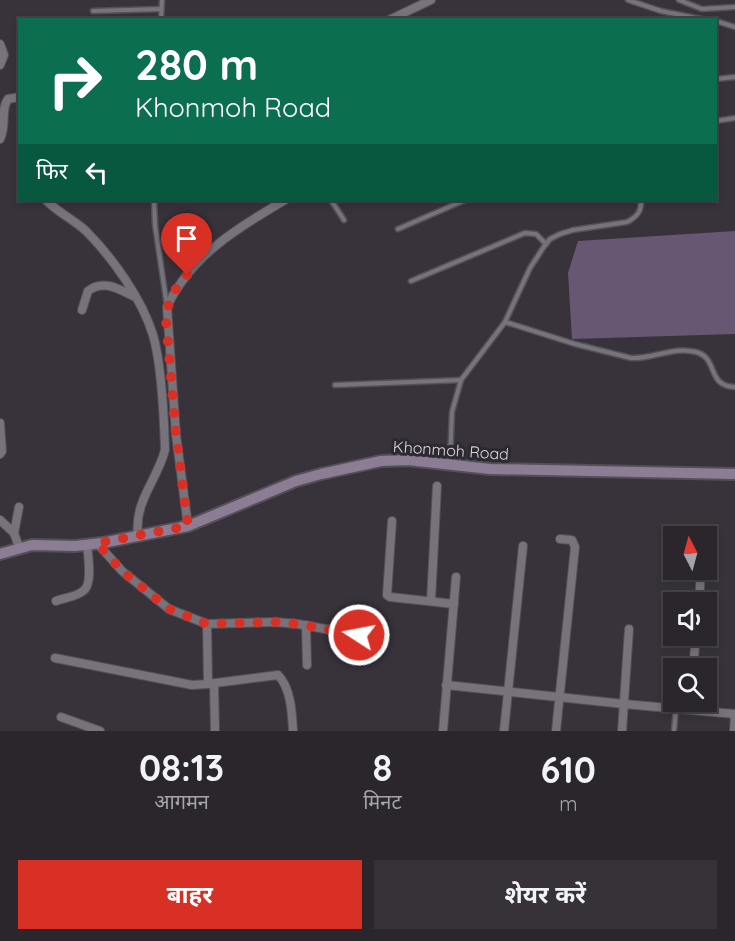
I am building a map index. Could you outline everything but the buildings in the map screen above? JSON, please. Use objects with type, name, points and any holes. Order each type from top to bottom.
[{"type":"main road","name":"Khonmoh Road","points":[[0,554],[32,545],[92,544],[188,526],[296,482],[381,461],[408,460],[490,469],[735,474]]},
{"type":"street","points":[[393,18],[431,0]]},
{"type":"street","points":[[0,44],[4,55],[0,65]]},
{"type":"street","points":[[0,138],[3,131],[4,103],[8,99],[18,97]]},
{"type":"street","points":[[47,201],[87,232],[122,275],[153,334],[157,351],[165,450],[159,469],[140,507],[137,523],[138,535]]},
{"type":"street","points":[[188,526],[176,435],[167,307],[176,287],[210,249],[283,201]]},
{"type":"street","points":[[82,310],[88,291],[99,286],[110,285],[135,297]]},
{"type":"street","points":[[0,423],[2,451],[0,454]]},
{"type":"street","points":[[431,601],[437,486]]},
{"type":"street","points":[[19,507],[14,532],[19,547]]},
{"type":"street","points":[[0,520],[14,532]]},
{"type":"street","points":[[392,521],[387,595],[454,604]]},
{"type":"street","points":[[556,731],[575,547],[572,540],[560,539]]},
{"type":"street","points":[[56,601],[81,593],[87,588],[92,544]]},
{"type":"street","points":[[92,544],[169,609],[207,624],[275,622],[306,625],[374,638]]},
{"type":"street","points":[[504,731],[523,546]]},
{"type":"street","points":[[443,731],[456,577]]},
{"type":"street","points":[[207,624],[214,731]]},
{"type":"street","points":[[306,625],[307,665]]},
{"type":"street","points":[[622,731],[629,629]]},
{"type":"street","points":[[55,658],[192,685],[278,675],[291,706],[292,731]]},
{"type":"street","points":[[446,685],[663,707]]},
{"type":"street","points":[[717,711],[735,714],[734,731]]},
{"type":"street","points":[[61,717],[100,731]]},
{"type":"lane","points":[[161,18],[162,0]]},
{"type":"lane","points":[[632,0],[661,11],[698,18]]},
{"type":"lane","points":[[679,0],[702,9],[735,7]]},
{"type":"lane","points":[[93,11],[161,9]]},
{"type":"lane","points":[[681,18],[685,15]]},
{"type":"lane","points":[[717,21],[735,27]]},
{"type":"lane","points":[[717,79],[735,77]]},
{"type":"lane","points":[[717,120],[735,118]]},
{"type":"lane","points":[[154,201],[155,225],[167,307]]},
{"type":"lane","points":[[332,201],[344,220]]},
{"type":"lane","points":[[398,228],[463,201]]},
{"type":"lane","points":[[449,465],[452,412],[462,380],[505,322],[530,268],[546,244],[560,234],[573,230],[627,222],[640,212],[641,201]]},
{"type":"lane","points":[[411,281],[525,233],[536,234],[546,244]]},
{"type":"lane","points":[[505,322],[575,344],[631,358],[670,351],[698,352],[710,362],[721,384],[735,387]]},
{"type":"lane","points":[[335,384],[462,380]]},
{"type":"lane","points":[[674,731],[676,712]]},
{"type":"shaded area","points":[[735,231],[735,334],[572,339],[568,273],[578,241]]},
{"type":"route","points":[[187,275],[176,287],[167,307],[166,320],[176,435],[188,526],[97,543],[122,571],[169,609],[207,624],[275,622],[359,635]]}]
